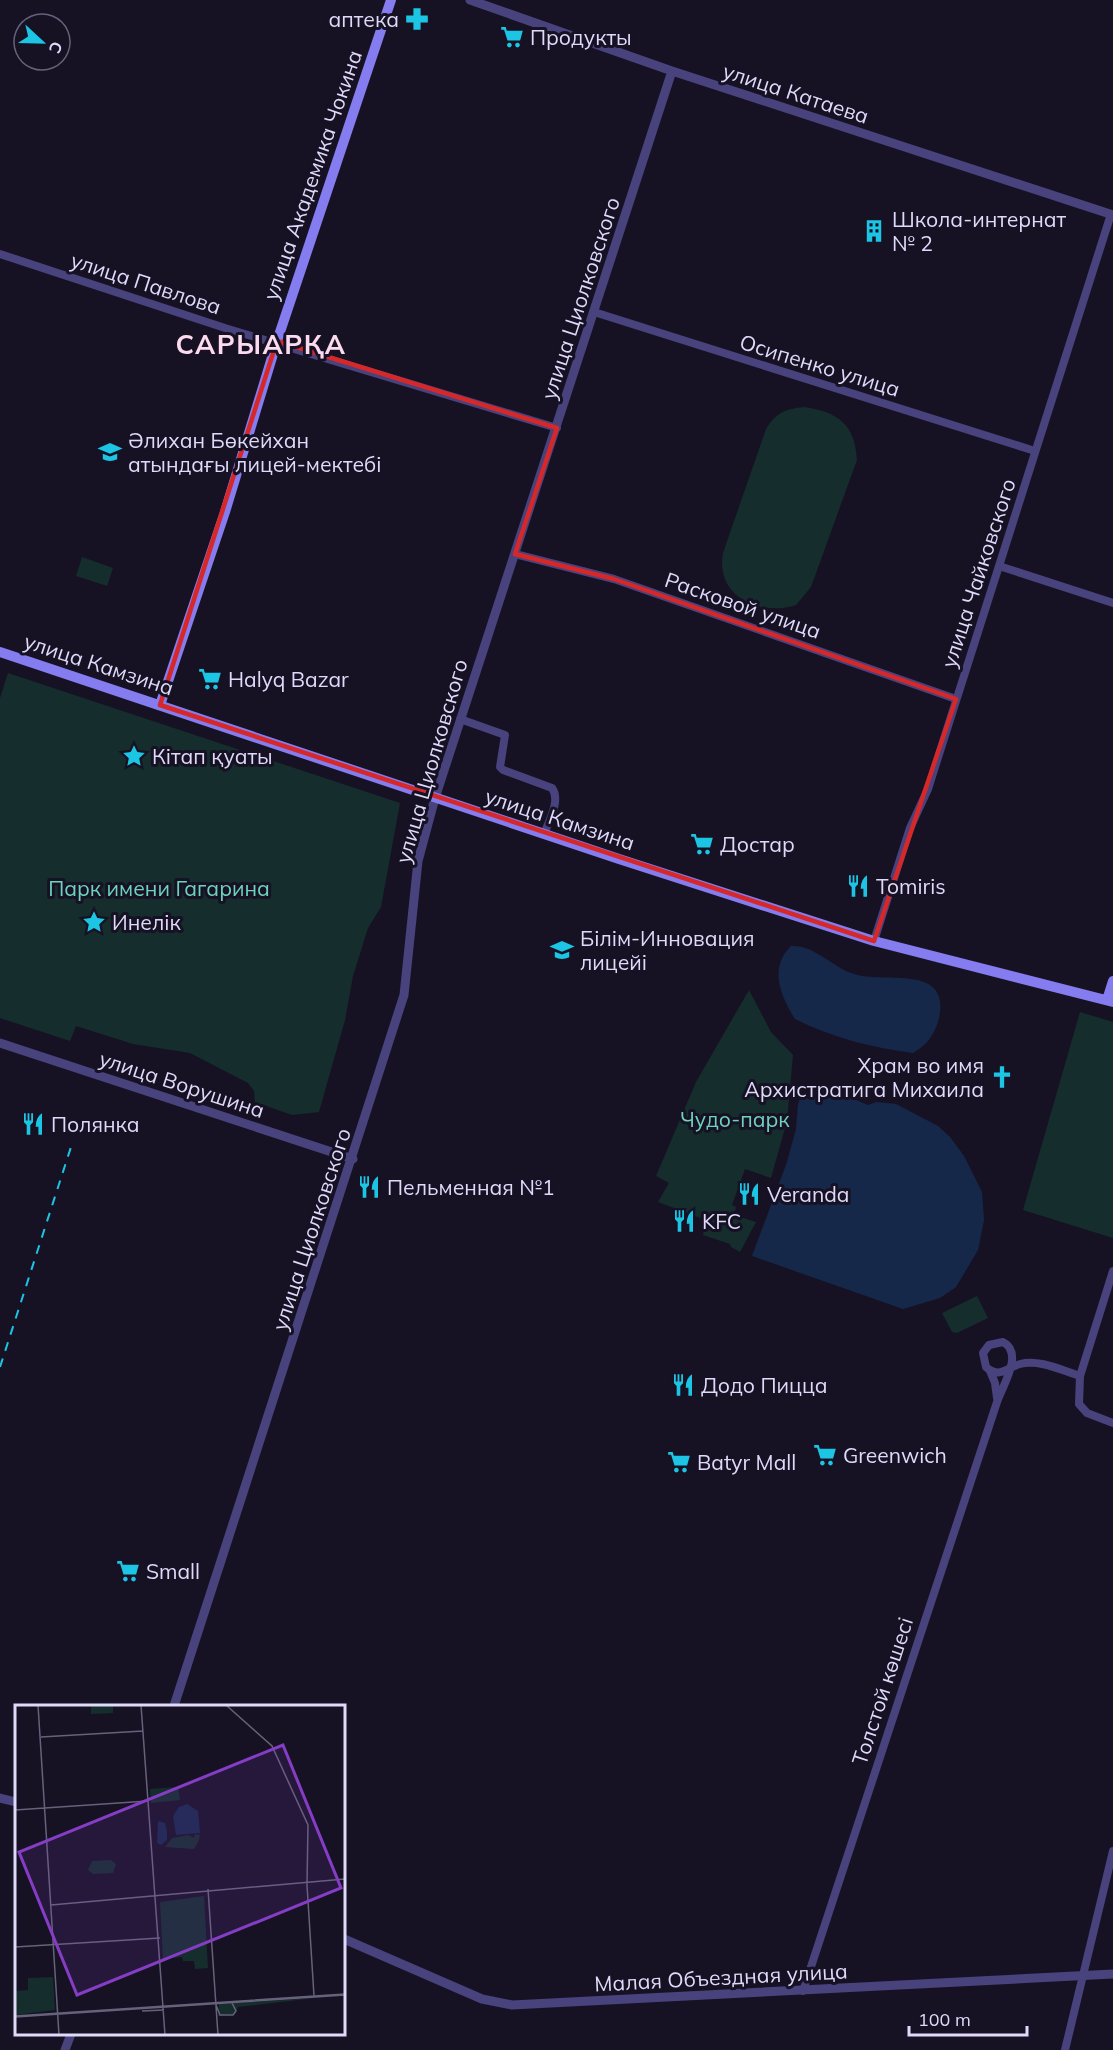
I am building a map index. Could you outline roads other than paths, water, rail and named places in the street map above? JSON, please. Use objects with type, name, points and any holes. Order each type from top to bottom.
[{"type":"main road","name":"улица Академика Чокина","points":[[160,705],[225,512],[277,341],[391,0]]},
{"type":"main road","name":"улица Камзина","points":[[0,652],[544,834],[874,940],[1110,1001]]},
{"type":"main road","points":[[1110,1001],[1113,981]]},
{"type":"street","name":"улица Катаева","points":[[470,0],[672,71],[1112,214]]},
{"type":"street","name":"улица Циолковского","points":[[175,1705],[353,1159],[404,995],[418,861],[435,798],[672,71]]},
{"type":"street","name":"улица Чайковского","points":[[874,940],[910,828],[928,789],[1112,214]]},
{"type":"street","name":"улица Павлова","points":[[0,254],[225,328],[277,341],[557,428]]},
{"type":"street","name":"Осипенко улица","points":[[594,312],[1035,451]]},
{"type":"street","name":"Расковой улица","points":[[515,554],[610,578],[956,699]]},
{"type":"street","points":[[999,566],[1113,603]]},
{"type":"street","points":[[460,719],[505,735],[500,767],[503,770],[552,788],[556,800],[544,834]]},
{"type":"street","name":"улица Ворушина","points":[[0,1043],[353,1159]]},
{"type":"street","points":[[1113,1271],[1080,1376],[1079,1404],[1088,1413],[1113,1423]]},
{"type":"street","points":[[997,1402],[995,1383],[990,1371],[983,1363],[985,1348],[998,1341],[1032,1363],[1080,1376]]},
{"type":"street","points":[[1010,1368],[1014,1359],[1011,1348]]},
{"type":"street","points":[[990,1371],[1000,1373],[1032,1363]]},
{"type":"street","name":"Толстой көшесі","points":[[802,1991],[1010,1368]]},
{"type":"street","points":[[0,1798],[15,1803]]},
{"type":"street","points":[[1065,2050],[1113,1851]]},
{"type":"street","name":"Малая Объездная улица","points":[[345,1939],[482,1999],[512,2005],[1113,1974]]},
{"type":"street","points":[[65,2050],[70,2035]]},
{"type":"water","points":[[791,946],[799,946],[815,952],[854,974],[867,977],[912,979],[935,989],[940,1001],[939,1018],[933,1034],[913,1053],[852,1041],[795,1019],[785,1001],[779,982],[780,963]]},
{"type":"water","points":[[818,1088],[828,1088],[868,1105],[877,1102],[896,1104],[938,1126],[950,1137],[964,1156],[982,1192],[984,1220],[978,1250],[956,1287],[940,1298],[903,1309],[752,1256],[787,1162],[796,1129],[801,1096]]},
{"type":"railway","points":[[0,1367],[71,1147]]},
{"type":"place","name":"аптека","points":[[417,19]]},
{"type":"place","name":"Продукты","points":[[512,37]]},
{"type":"place","name":"Школа-интернат № 2","points":[[874,231]]},
{"type":"place","name":"Әлихан Бөкейхан атындағы лицей-мектебі","points":[[110,452]]},
{"type":"place","name":"Halyq Bazar","points":[[210,679]]},
{"type":"place","name":"Кітап қуаты","points":[[134,756]]},
{"type":"place","name":"Достар","points":[[702,844]]},
{"type":"place","name":"Tomiris","points":[[858,886]]},
{"type":"place","name":"Инелік","points":[[94,922]]},
{"type":"place","name":"Білім-Инновация лицейі","points":[[562,950]]},
{"type":"place","name":"Храм во имя Архистратига Михаила","points":[[1002,1077]]},
{"type":"place","name":"Полянка","points":[[33,1124]]},
{"type":"place","name":"Пельменная №1","points":[[369,1187]]},
{"type":"place","name":"Veranda","points":[[749,1194]]},
{"type":"place","name":"KFC","points":[[684,1221]]},
{"type":"place","name":"Додо Пицца","points":[[683,1385]]},
{"type":"place","name":"Greenwich","points":[[825,1455]]},
{"type":"place","name":"Batyr Mall","points":[[679,1462]]},
{"type":"place","name":"Small","points":[[128,1571]]},
{"type":"district","name":"САРЫАРҚА","points":[[261,344]]},
{"type":"park label","name":"Парк имени Гагарина","points":[[159,888]]},
{"type":"park label","name":"Чудо-парк","points":[[735,1119]]}]
